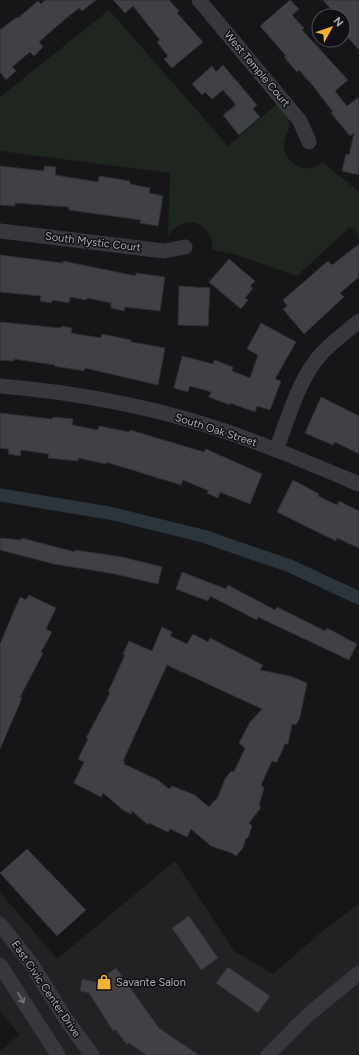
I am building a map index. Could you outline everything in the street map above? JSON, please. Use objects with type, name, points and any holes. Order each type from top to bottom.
[{"type":"street","name":"West Temple Court","points":[[199,0],[300,120],[309,142]]},
{"type":"street","name":"South Mystic Court","points":[[0,231],[164,251],[185,247]]},
{"type":"street","points":[[276,450],[305,378],[315,361],[324,351],[359,321]]},
{"type":"street","name":"South Oak Street","points":[[0,386],[67,393],[130,404],[206,425],[276,450],[359,484]]},
{"type":"street","name":"East Civic Center Drive","points":[[0,924],[32,964],[65,1018],[92,1055]]},
{"type":"street","points":[[0,965],[58,1055]]},
{"type":"street","points":[[268,1055],[309,1014],[359,973]]},
{"type":"shaded area","points":[[109,10],[228,146],[278,103],[287,114],[289,120],[284,147],[290,160],[302,168],[312,168],[323,162],[359,192],[359,237],[350,227],[297,276],[237,255],[213,250],[211,238],[208,232],[204,227],[193,222],[178,226],[168,235],[170,173],[0,151],[0,97]]},
{"type":"shaded area","points":[[175,861],[234,951],[273,974],[325,929],[359,904],[359,1055],[0,1055],[0,1051],[19,1035],[0,1011],[0,892],[57,959]]},
{"type":"building","points":[[45,0],[96,0],[82,11],[79,8],[39,42],[43,47],[34,56],[30,52],[12,67],[16,71],[6,80],[0,72],[0,30],[17,17],[18,18],[38,1],[41,4]]},
{"type":"building","points":[[113,0],[169,0],[179,11],[177,13],[203,42],[172,68],[164,59],[168,56],[157,42],[160,40],[133,6],[125,13]]},
{"type":"building","points":[[290,0],[299,9],[292,15],[304,28],[302,30],[311,40],[311,48],[319,48],[348,80],[335,91],[347,106],[359,97],[359,175],[342,171],[346,154],[349,155],[354,133],[350,136],[331,113],[333,112],[314,87],[299,70],[297,72],[284,57],[286,56],[260,26]]},
{"type":"building","points":[[323,0],[359,0],[359,50],[351,41],[351,8],[330,8]]},
{"type":"building","points":[[223,65],[257,105],[253,109],[260,117],[239,135],[223,115],[236,105],[223,90],[212,99],[205,92],[202,95],[192,84],[212,66],[216,72]]},
{"type":"building","points":[[0,166],[44,171],[44,166],[56,167],[55,175],[98,182],[99,176],[130,181],[130,184],[150,188],[149,193],[163,196],[158,226],[140,223],[141,220],[69,210],[69,207],[15,203],[15,206],[0,205]]},
{"type":"building","points":[[359,244],[359,277],[340,293],[344,297],[304,334],[283,309],[287,306],[283,300],[328,261],[332,265]]},
{"type":"building","points":[[0,255],[63,263],[63,261],[136,276],[136,273],[165,277],[160,311],[125,307],[124,311],[111,308],[111,303],[87,298],[86,300],[70,297],[69,303],[52,300],[52,303],[40,301],[41,296],[0,292]]},
{"type":"building","points":[[229,259],[255,281],[250,286],[253,288],[245,298],[248,300],[241,309],[209,282]]},
{"type":"building","points":[[179,286],[210,288],[208,326],[178,325]]},
{"type":"building","points":[[0,322],[61,328],[61,326],[72,328],[71,333],[101,338],[102,334],[131,340],[131,342],[165,348],[158,385],[85,368],[84,371],[14,359],[14,361],[0,360]]},
{"type":"building","points":[[261,323],[296,342],[275,379],[281,381],[270,410],[257,406],[255,412],[230,403],[230,405],[209,397],[211,392],[190,386],[188,392],[174,388],[182,356],[213,364],[214,360],[233,367],[232,371],[250,378],[258,355],[247,349]]},
{"type":"building","points":[[321,397],[359,416],[359,454],[335,442],[333,445],[305,433]]},
{"type":"building","points":[[0,413],[52,419],[53,417],[73,419],[72,425],[98,430],[99,426],[129,432],[130,430],[204,452],[206,449],[262,474],[250,504],[220,492],[218,498],[207,493],[209,491],[183,480],[181,485],[106,462],[106,464],[78,458],[78,461],[48,458],[49,454],[21,450],[20,456],[8,454],[9,449],[0,448]]},
{"type":"building","points":[[293,480],[319,494],[318,496],[337,505],[339,501],[359,511],[359,548],[337,538],[336,541],[277,512]]},
{"type":"building","points":[[0,538],[21,540],[22,538],[75,552],[75,550],[122,557],[162,567],[158,584],[115,574],[54,564],[0,550]]},
{"type":"building","points":[[182,572],[226,589],[228,585],[275,610],[277,607],[325,631],[327,628],[357,644],[349,660],[258,617],[257,620],[210,596],[208,601],[176,589]]},
{"type":"building","points":[[29,595],[56,608],[46,629],[52,632],[41,652],[43,653],[20,697],[22,698],[0,749],[0,644],[20,597],[26,600]]},
{"type":"building","points":[[162,627],[172,632],[170,636],[187,644],[193,634],[208,642],[210,638],[263,665],[260,670],[290,676],[307,683],[300,717],[296,725],[292,724],[288,744],[285,744],[277,762],[272,761],[261,785],[264,788],[259,805],[261,807],[249,823],[252,826],[248,838],[246,838],[243,848],[236,856],[232,853],[211,846],[191,829],[187,837],[170,829],[168,832],[149,823],[148,825],[132,811],[131,814],[123,810],[103,793],[101,797],[74,783],[84,762],[78,759],[88,739],[86,738],[110,693],[108,692],[125,655],[123,654],[129,641],[152,651]],"holes":[[[167,665],[262,709],[250,722],[239,743],[245,748],[234,772],[231,771],[225,779],[218,797],[209,807],[195,795],[172,786],[169,789],[158,780],[124,764],[125,762],[123,761]]]},
{"type":"building","points":[[27,849],[86,910],[57,936],[0,873]]},
{"type":"building","points":[[189,916],[218,958],[201,970],[172,928]]},
{"type":"building","points":[[228,967],[270,996],[258,1013],[216,983]]},
{"type":"building","points":[[116,968],[159,1028],[199,1055],[146,1055],[129,1043],[127,1045],[116,1030],[113,1031],[89,993],[80,991],[82,979],[96,982]]},
{"type":"waterway","points":[[0,495],[109,513],[203,536],[290,566],[359,598]]},
{"type":"place","name":"Savante Salon","points":[[104,982]]}]
